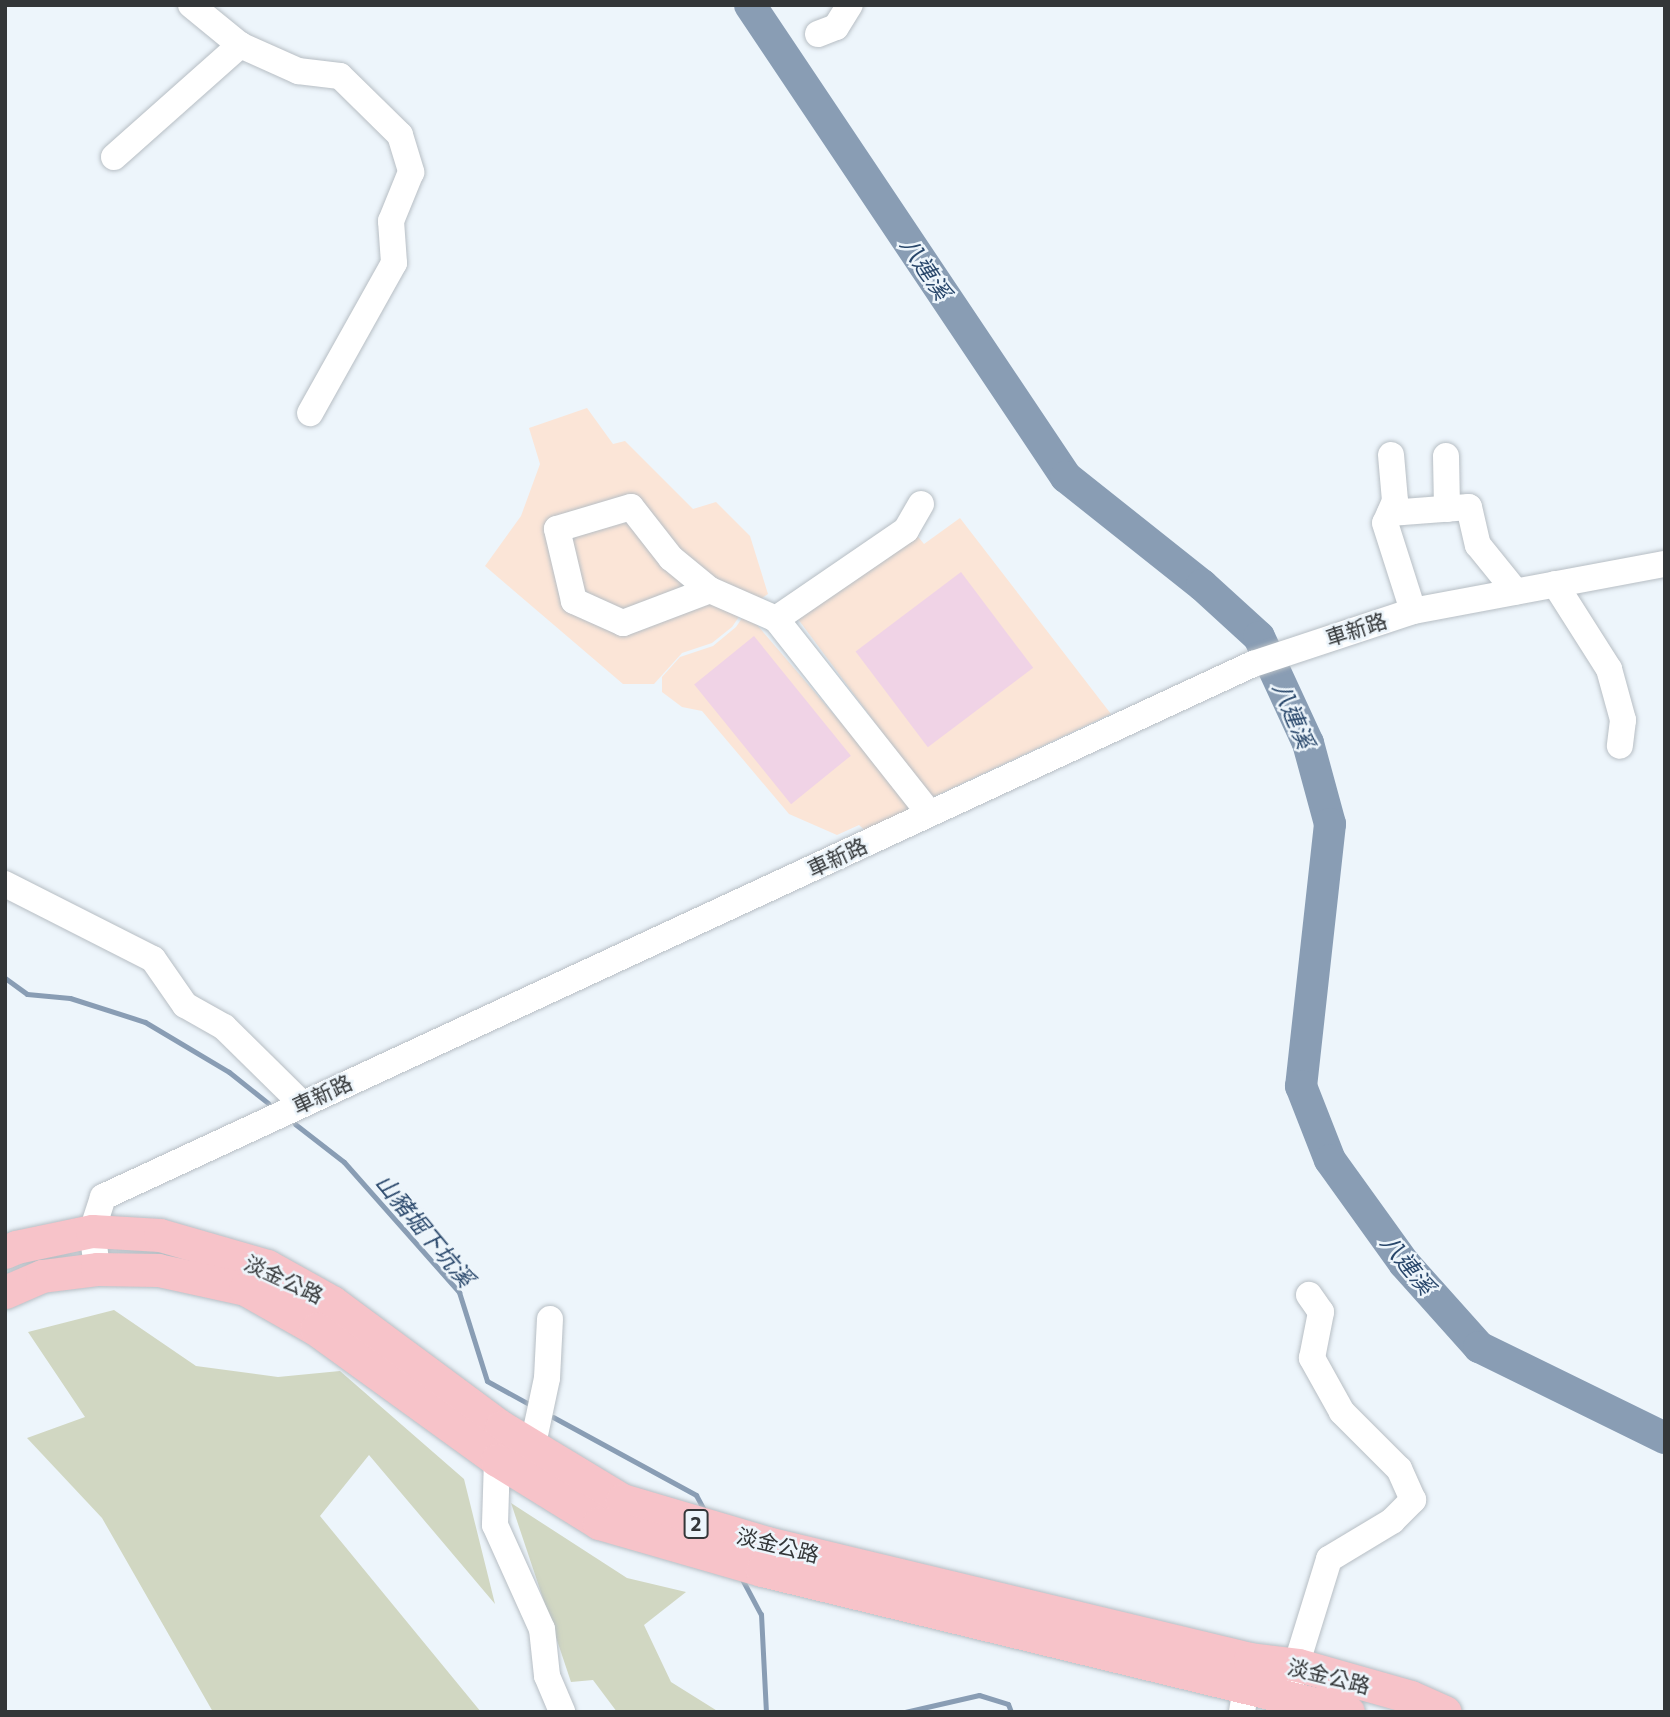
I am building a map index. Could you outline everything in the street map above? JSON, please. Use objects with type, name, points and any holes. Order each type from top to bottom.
[{"type":"main road","name":"淡金公路","points":[[5,1252],[16,1247],[92,1231],[160,1235],[267,1266],[332,1302],[501,1427],[622,1500],[1246,1686],[1298,1665],[1411,1697],[1445,1712]]},
{"type":"main road","name":"淡金公路","points":[[5,1292],[41,1276],[97,1269],[158,1270],[245,1289],[316,1329],[497,1460],[599,1522],[659,1542],[762,1570],[1348,1712]]},
{"type":"street","points":[[191,5],[240,45],[298,71],[340,76],[400,135],[411,172],[391,220],[394,263],[310,413]]},
{"type":"street","points":[[818,34],[836,27],[850,5]]},
{"type":"street","points":[[114,157],[240,45]]},
{"type":"street","points":[[1391,455],[1395,501],[1385,523],[1413,611]]},
{"type":"street","points":[[1446,456],[1447,509]]},
{"type":"street","points":[[776,619],[906,530],[921,504]]},
{"type":"street","points":[[710,590],[623,623],[574,601],[557,528],[631,507],[671,558],[710,590],[776,619],[930,814]]},
{"type":"street","points":[[1390,513],[1469,507],[1478,545],[1516,592]]},
{"type":"street","name":"車新路","points":[[97,1269],[92,1231],[103,1197],[1252,664],[1413,611],[1665,564]]},
{"type":"street","points":[[1555,584],[1609,669],[1623,720],[1620,746]]},
{"type":"street","points":[[5,884],[153,959],[185,1005],[224,1027],[302,1104]]},
{"type":"street","points":[[1284,1696],[1298,1665],[1329,1559],[1392,1521],[1413,1500],[1399,1469],[1342,1412],[1312,1358],[1321,1312],[1309,1295]]},
{"type":"street","points":[[533,1444],[547,1378],[550,1318]]},
{"type":"street","points":[[497,1460],[495,1525],[541,1629],[547,1676],[562,1712]]},
{"type":"shaded area","points":[[587,408],[613,444],[625,441],[693,509],[716,502],[750,536],[768,594],[743,611],[732,627],[712,643],[682,653],[654,684],[623,684],[485,566],[521,516],[540,464],[529,428]]},
{"type":"shaded area","points":[[960,518],[1111,714],[931,798],[798,619],[915,533],[924,544]]},
{"type":"shaded area","points":[[746,612],[915,809],[869,834],[859,825],[837,835],[789,814],[702,711],[682,707],[662,692],[662,677],[680,657],[713,646],[736,627]]},
{"type":"green space","points":[[114,1310],[196,1366],[278,1377],[340,1371],[464,1479],[495,1604],[369,1455],[320,1516],[481,1712],[213,1712],[102,1518],[27,1438],[85,1417],[28,1332]]},
{"type":"green space","points":[[511,1503],[627,1578],[686,1592],[644,1625],[671,1682],[719,1712],[617,1712],[593,1680],[571,1682]]},
{"type":"building","points":[[961,572],[1033,668],[928,747],[856,651]]},
{"type":"building","points":[[754,636],[851,756],[791,804],[694,684]]},
{"type":"waterway","name":"八連溪","points":[[750,5],[1066,477],[1202,585],[1259,637],[1308,743],[1330,824],[1301,1086],[1330,1160],[1404,1263],[1479,1347],[1665,1438]]},
{"type":"waterway","name":"山豬堀下坑溪","points":[[5,978],[27,994],[70,998],[145,1022],[229,1072],[268,1103]]},
{"type":"waterway","name":"山豬堀下坑溪","points":[[295,1124],[344,1162],[459,1292],[487,1381],[527,1403]]},
{"type":"waterway","name":"山豬堀下坑溪","points":[[553,1417],[696,1495],[705,1512]]},
{"type":"waterway","name":"山豬堀下坑溪","points":[[742,1579],[761,1614],[766,1712]]},
{"type":"waterway","name":"山豬堀下坑溪","points":[[905,1712],[979,1695],[1008,1704],[1011,1712]]}]
